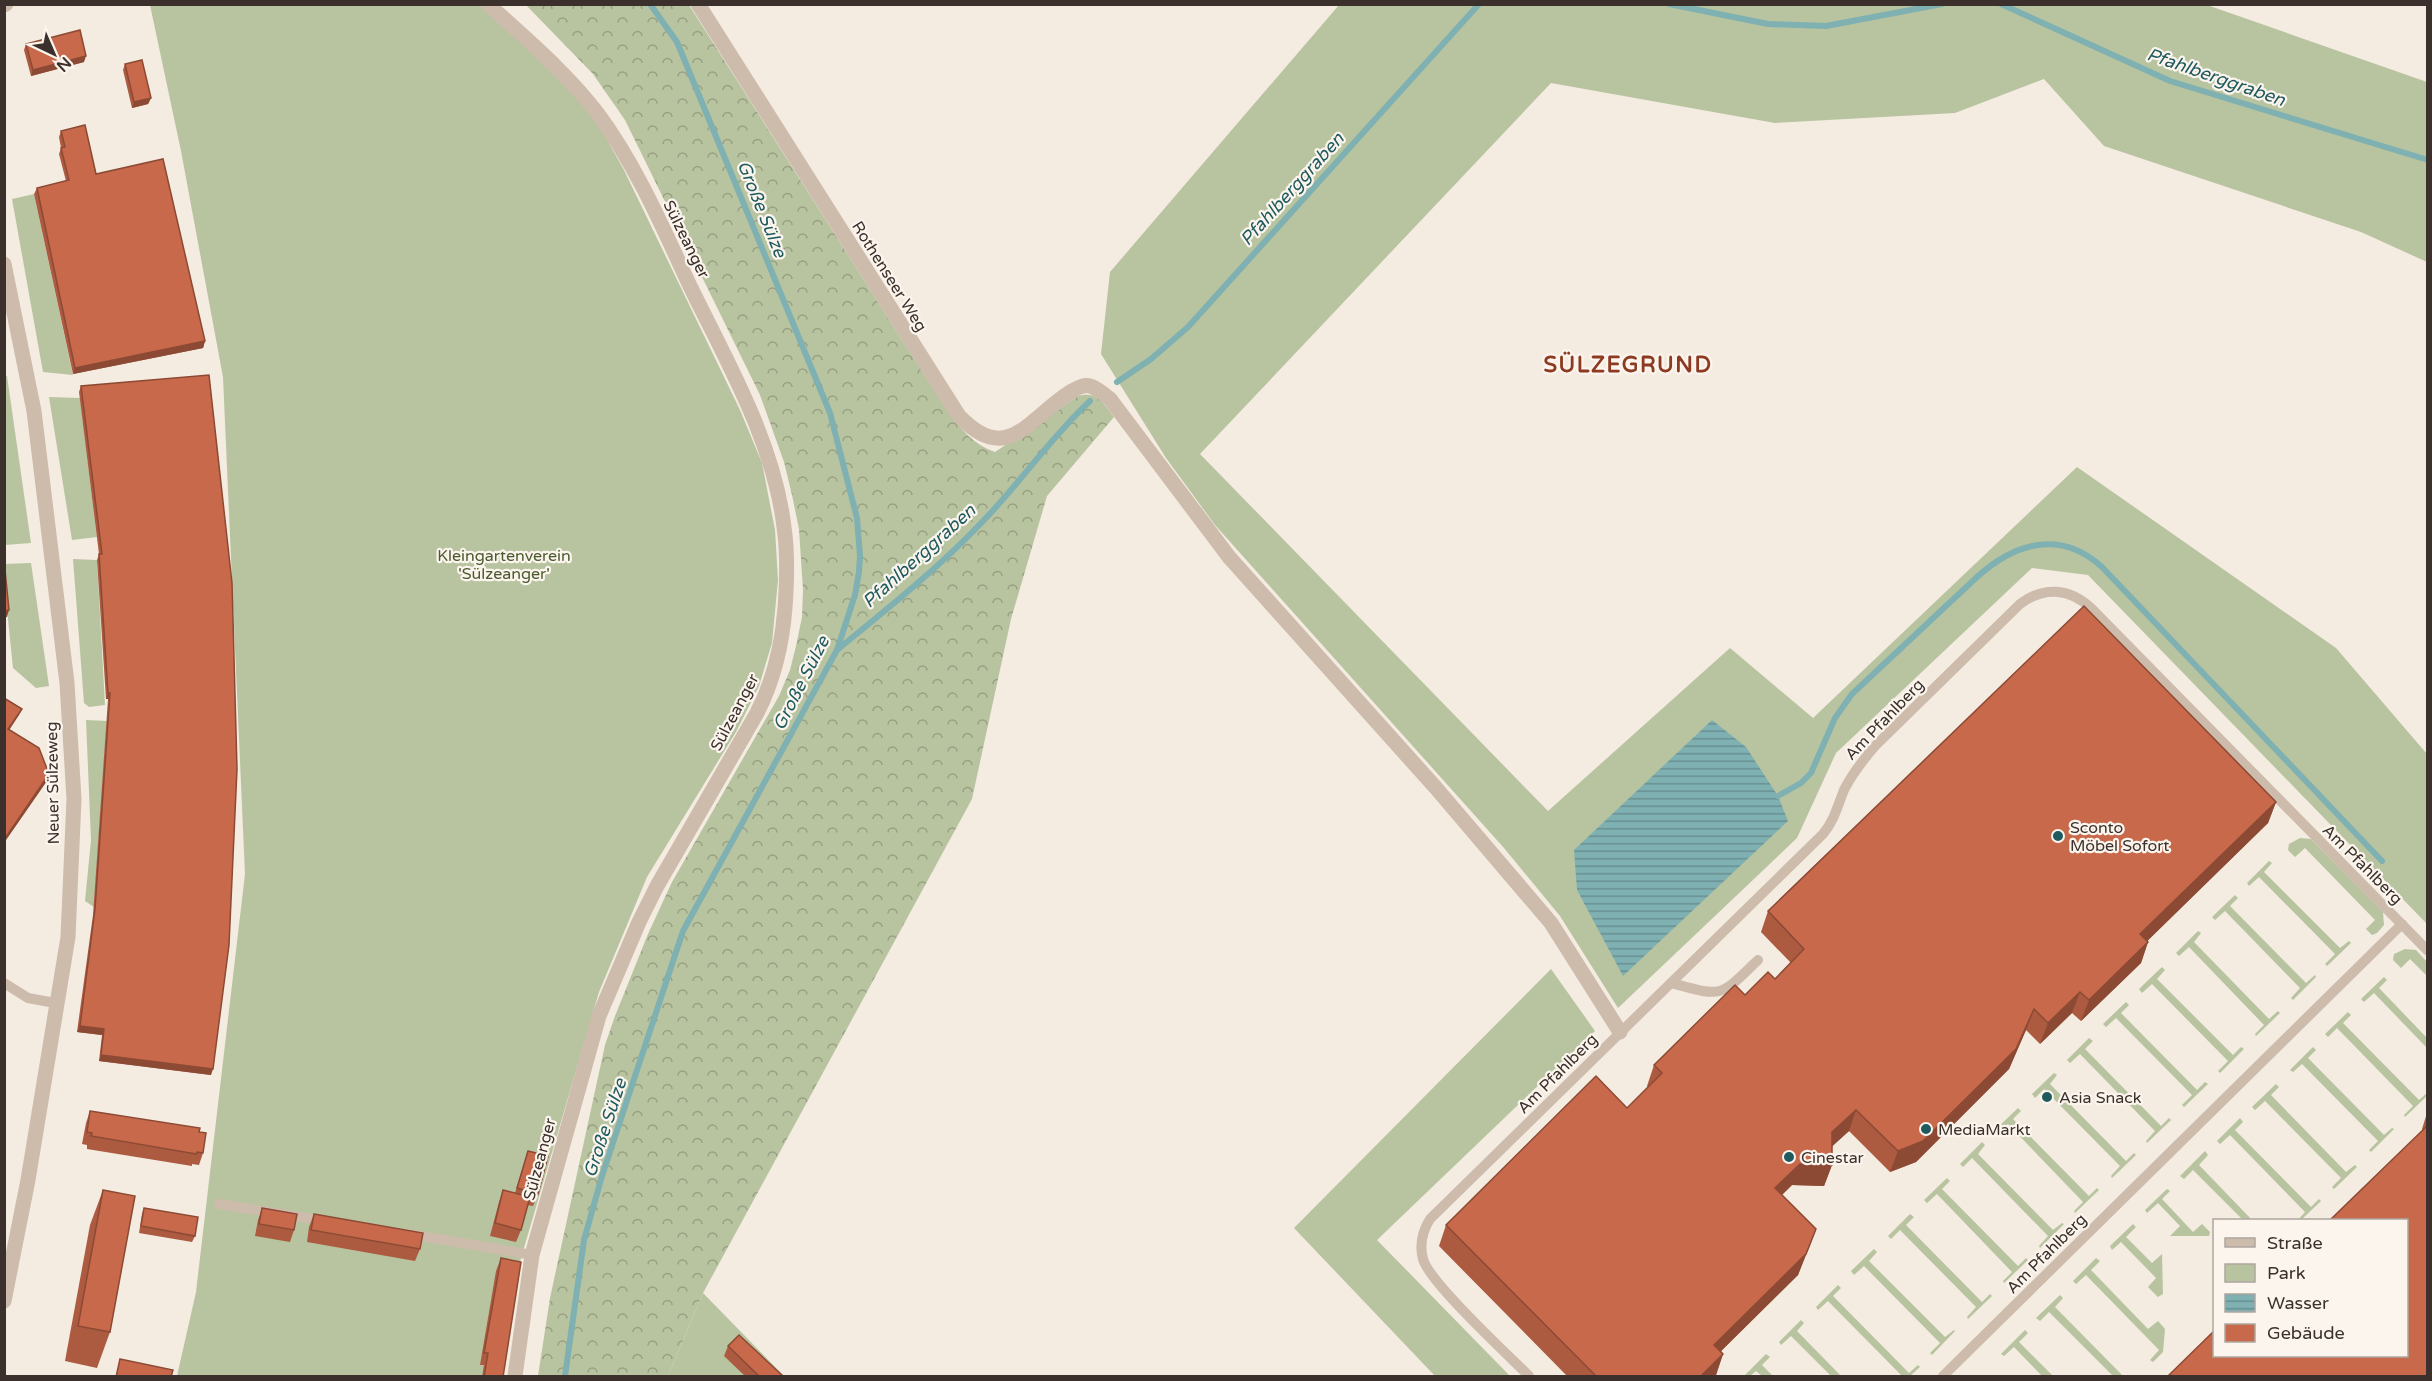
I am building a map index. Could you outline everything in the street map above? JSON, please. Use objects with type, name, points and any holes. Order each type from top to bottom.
[{"type":"street","name":"Sülzeanger","points":[[488,4],[583,96],[609,129],[632,169],[673,249],[745,401],[768,461],[777,493],[784,525],[786,551],[783,624],[778,657],[770,685],[757,713],[657,886],[607,994],[592,1036],[532,1255],[515,1377]]},
{"type":"street","name":"Rothenseer Weg","points":[[698,4],[950,406],[968,426],[986,438],[999,439],[1017,433],[1082,386],[1092,387],[1108,398],[1229,557],[1436,788],[1543,914],[1620,1032]]},
{"type":"street","name":"Neuer Sülzeweg","points":[[4,264],[34,411],[67,683],[74,799],[68,937],[55,1003],[28,1180],[4,1301]]},
{"type":"lane","name":"Am Pfahlberg","points":[[1529,1377],[1431,1275],[1423,1259],[1421,1238],[1426,1225],[1823,834],[1831,824],[1856,770],[1875,746],[2020,604],[2036,594],[2055,590],[2073,595],[2091,608],[2427,951]]},
{"type":"lane","name":"Am Pfahlberg","points":[[1943,1377],[2402,924]]},
{"type":"lane","points":[[1671,983],[1707,992],[1722,991],[1734,984],[1758,960]]},
{"type":"lane","points":[[4,983],[28,998],[55,1003]]},
{"type":"lane","points":[[219,1204],[334,1222]]},
{"type":"lane","points":[[403,1233],[532,1255]]},
{"type":"green space","name":"Kleingartenverein 'Sülzeanger'","points":[[150,5],[480,5],[558,77],[602,131],[623,168],[740,410],[762,463],[775,530],[778,580],[772,643],[759,686],[736,732],[647,877],[599,992],[519,1265],[502,1376],[177,1376],[196,1292],[245,874],[223,377],[181,151]]},
{"type":"green space","points":[[526,5],[689,5],[948,412],[963,431],[975,441],[995,452],[1078,396],[1091,395],[1099,399],[1114,417],[1047,496],[1011,619],[972,799],[703,1293],[668,1376],[538,1376],[550,1298],[605,1045],[648,934],[672,882],[779,696],[790,670],[802,617],[803,590],[799,529],[784,462],[760,395],[625,120],[593,74]]},
{"type":"green space","points":[[1339,5],[2207,5],[2427,82],[2427,262],[2361,232],[2104,146],[2044,79],[1955,113],[1775,123],[1551,83],[1200,454],[1548,811],[1730,648],[1813,718],[2077,467],[2336,648],[2427,754],[2427,924],[2088,575],[2032,568],[1836,753],[1797,838],[1618,1008],[1560,916],[1504,848],[1215,525],[1166,458],[1101,354],[1110,272]]},
{"type":"green space","points":[[34,194],[73,375],[43,372],[12,199]]},
{"type":"green space","points":[[4,376],[7,376],[31,543],[5,545]]},
{"type":"green space","points":[[49,397],[80,398],[97,537],[72,540]]},
{"type":"green space","points":[[73,559],[97,560],[105,705],[89,707],[84,703]]},
{"type":"green space","points":[[31,563],[49,686],[36,688],[13,668],[5,590],[4,564]]},
{"type":"green space","points":[[86,720],[107,721],[94,907],[85,901],[91,840]]},
{"type":"green space","points":[[2300,838],[2311,839],[2383,912],[2384,925],[2377,933],[2372,935],[2366,929],[2375,920],[2305,848],[2295,857],[2288,850],[2289,844]]},
{"type":"green space","points":[[2269,861],[2272,863],[2264,872],[2340,948],[2349,941],[2351,943],[2327,966],[2325,964],[2335,954],[2259,877],[2249,886],[2247,883]]},
{"type":"green space","points":[[2235,895],[2238,898],[2230,906],[2306,983],[2315,975],[2316,977],[2293,1000],[2291,998],[2300,988],[2225,911],[2215,920],[2212,917]]},
{"type":"green space","points":[[2198,931],[2201,933],[2194,942],[2269,1019],[2278,1011],[2280,1013],[2256,1036],[2255,1034],[2264,1025],[2189,947],[2179,956],[2176,953]]},
{"type":"green space","points":[[2405,949],[2416,950],[2427,962],[2427,976],[2410,959],[2401,968],[2393,960],[2394,954]]},
{"type":"green space","points":[[2162,967],[2165,970],[2157,979],[2233,1055],[2241,1047],[2244,1049],[2220,1073],[2218,1071],[2228,1061],[2152,984],[2142,993],[2139,989]]},
{"type":"green space","points":[[1551,969],[1595,1031],[1377,1240],[1510,1376],[1435,1376],[1294,1228]]},
{"type":"green space","points":[[2384,977],[2387,980],[2379,988],[2427,1038],[2427,1048],[2374,993],[2364,1002],[2361,999]]},
{"type":"green space","points":[[2126,1002],[2129,1005],[2121,1013],[2197,1090],[2205,1082],[2208,1084],[2184,1107],[2182,1105],[2192,1095],[2116,1018],[2106,1027],[2103,1024]]},
{"type":"green space","points":[[2348,1012],[2351,1015],[2343,1023],[2419,1100],[2427,1093],[2427,1096],[2405,1117],[2404,1115],[2413,1106],[2337,1028],[2328,1037],[2325,1034]]},
{"type":"green space","points":[[2089,1038],[2093,1041],[2085,1049],[2161,1126],[2169,1118],[2171,1120],[2147,1143],[2146,1141],[2155,1131],[2080,1054],[2070,1063],[2067,1060]]},
{"type":"green space","points":[[2313,1047],[2316,1050],[2308,1058],[2384,1135],[2392,1128],[2394,1129],[2371,1152],[2369,1150],[2378,1141],[2302,1064],[2293,1072],[2290,1070]]},
{"type":"green space","points":[[2054,1073],[2057,1075],[2050,1084],[2126,1161],[2134,1153],[2136,1155],[2112,1178],[2111,1176],[2120,1166],[2044,1089],[2035,1098],[2032,1094]]},
{"type":"green space","points":[[2276,1084],[2279,1087],[2271,1095],[2346,1172],[2355,1165],[2357,1167],[2334,1189],[2332,1187],[2341,1178],[2265,1101],[2255,1110],[2252,1107]]},
{"type":"green space","points":[[2018,1108],[2021,1111],[2013,1119],[2089,1196],[2097,1188],[2099,1190],[2075,1213],[2074,1211],[2083,1202],[2008,1124],[1998,1133],[1995,1130]]},
{"type":"green space","points":[[2240,1118],[2243,1122],[2235,1130],[2311,1207],[2319,1199],[2321,1201],[2302,1219],[2299,1219],[2305,1212],[2230,1135],[2220,1144],[2217,1141]]},
{"type":"green space","points":[[1982,1142],[1985,1145],[1978,1154],[2053,1230],[2062,1223],[2064,1224],[2040,1248],[2039,1246],[2048,1236],[1972,1158],[1963,1167],[1960,1164]]},
{"type":"green space","points":[[2205,1151],[2208,1155],[2199,1165],[2251,1219],[2242,1219],[2193,1170],[2184,1179],[2180,1176]]},
{"type":"green space","points":[[1947,1178],[1950,1181],[1942,1189],[2018,1266],[2026,1258],[2028,1260],[2004,1283],[2003,1281],[2012,1272],[1937,1194],[1927,1203],[1924,1200]]},
{"type":"green space","points":[[2167,1189],[2170,1191],[2162,1199],[2193,1232],[2202,1224],[2210,1232],[2209,1236],[2170,1236],[2180,1226],[2158,1203],[2147,1213],[2145,1210]]},
{"type":"green space","points":[[1910,1214],[1914,1217],[1906,1225],[1982,1302],[1990,1294],[1992,1296],[1968,1319],[1967,1317],[1976,1307],[1900,1230],[1891,1239],[1888,1236]]},
{"type":"green space","points":[[2133,1224],[2136,1227],[2126,1237],[2152,1263],[2162,1254],[2163,1294],[2158,1297],[2148,1287],[2156,1278],[2121,1242],[2112,1250],[2110,1246]]},
{"type":"green space","points":[[1874,1249],[1877,1252],[1869,1261],[1945,1337],[1955,1331],[1932,1355],[1930,1353],[1940,1343],[1864,1266],[1854,1275],[1851,1271]]},
{"type":"green space","points":[[2096,1258],[2100,1261],[2091,1270],[2148,1329],[2158,1321],[2165,1329],[2163,1352],[2153,1362],[2150,1360],[2159,1350],[2086,1275],[2076,1284],[2073,1281]]},
{"type":"green space","points":[[1838,1285],[1841,1288],[1833,1296],[1909,1373],[1918,1365],[1920,1367],[1910,1376],[1902,1376],[1828,1301],[1818,1310],[1816,1307]]},
{"type":"green space","points":[[703,1293],[784,1376],[668,1376]]},
{"type":"green space","points":[[2060,1295],[2063,1298],[2055,1307],[2123,1376],[2113,1376],[2049,1312],[2040,1321],[2036,1318]]},
{"type":"green space","points":[[1801,1320],[1804,1323],[1797,1331],[1841,1376],[1831,1376],[1791,1336],[1781,1345],[1779,1342]]},
{"type":"green space","points":[[2025,1330],[2028,1333],[2019,1342],[2053,1376],[2042,1376],[2014,1347],[2004,1356],[2001,1354]]},
{"type":"green space","points":[[1766,1354],[1770,1357],[1762,1365],[1773,1376],[1762,1376],[1756,1371],[1750,1376],[1744,1376]]},
{"type":"water","points":[[1712,720],[1746,747],[1778,796],[1788,821],[1623,976],[1577,890],[1574,850]]},
{"type":"building","points":[[80,30],[86,56],[33,70],[26,44]]},
{"type":"building","points":[[142,60],[151,98],[134,102],[125,64]]},
{"type":"building","points":[[85,125],[96,174],[163,159],[205,341],[75,368],[37,188],[69,180],[61,148],[65,147],[61,131]]},
{"type":"building","points":[[209,375],[232,583],[237,769],[229,945],[213,1069],[101,1055],[104,1029],[80,1026],[95,909],[110,693],[108,693],[99,554],[102,554],[81,386]]},
{"type":"building","points":[[4,560],[9,610],[4,611]]},
{"type":"building","points":[[2084,606],[2276,802],[2140,934],[2148,942],[2089,1000],[2080,992],[2048,1023],[2034,1009],[2016,1049],[1923,1141],[1898,1151],[1856,1110],[1832,1132],[1832,1165],[1800,1164],[1775,1188],[1816,1229],[1806,1254],[1714,1345],[1723,1354],[1700,1377],[1597,1377],[1446,1225],[1596,1076],[1627,1108],[1662,1073],[1654,1065],[1735,985],[1745,995],[1768,972],[1775,979],[1804,949],[1768,911]]},
{"type":"building","points":[[4,698],[22,709],[8,729],[39,748],[49,774],[4,840]]},
{"type":"building","points":[[90,1111],[200,1128],[199,1132],[206,1133],[203,1153],[197,1152],[196,1154],[91,1136],[92,1133],[87,1132]]},
{"type":"building","points":[[2427,1126],[2427,1377],[2167,1377],[2213,1332],[2213,1357],[2408,1357],[2408,1219],[2331,1219]]},
{"type":"building","points":[[528,1151],[548,1156],[538,1194],[517,1188]]},
{"type":"building","points":[[103,1190],[135,1196],[110,1332],[78,1326]]},
{"type":"building","points":[[503,1190],[530,1197],[521,1230],[495,1223]]},
{"type":"building","points":[[144,1208],[198,1217],[195,1236],[141,1226]]},
{"type":"building","points":[[262,1208],[297,1214],[294,1230],[259,1224]]},
{"type":"building","points":[[314,1214],[423,1233],[420,1249],[311,1230]]},
{"type":"building","points":[[501,1258],[521,1262],[503,1377],[484,1377],[488,1353],[484,1353]]},
{"type":"building","points":[[739,1335],[784,1377],[760,1377],[728,1346]]},
{"type":"building","points":[[120,1359],[173,1370],[171,1377],[116,1377]]},
{"type":"waterway","name":"Große Sülze","points":[[565,1376],[584,1240],[602,1176],[683,931],[837,650],[855,595],[860,556],[857,518],[830,413],[677,42],[650,4]]},
{"type":"waterway","name":"Pfahlberggraben","points":[[1117,382],[1151,359],[1188,327],[1479,4]]},
{"type":"waterway","name":"Pfahlberggraben","points":[[1669,4],[1768,24],[1826,26],[1942,4]]},
{"type":"waterway","name":"Pfahlberggraben","points":[[2001,4],[2170,81],[2428,160]]},
{"type":"waterway","name":"Pfahlberggraben","points":[[837,650],[912,588],[967,538],[1062,429],[1090,401]]},
{"type":"waterway","points":[[1778,796],[1801,783],[1811,773],[1835,718],[1852,694],[1977,577],[1992,565],[2022,549],[2054,544],[2086,555],[2102,567],[2382,861]]},
{"type":"place","name":"Sconto Möbel Sofort","points":[[2058,836]]},
{"type":"place","name":"Asia Snack","points":[[2047,1097]]},
{"type":"place","name":"MediaMarkt","points":[[1926,1129]]},
{"type":"place","name":"Cinestar","points":[[1789,1157]]},
{"type":"district","name":"SÜLZEGRUND","points":[[1628,364]]}]
